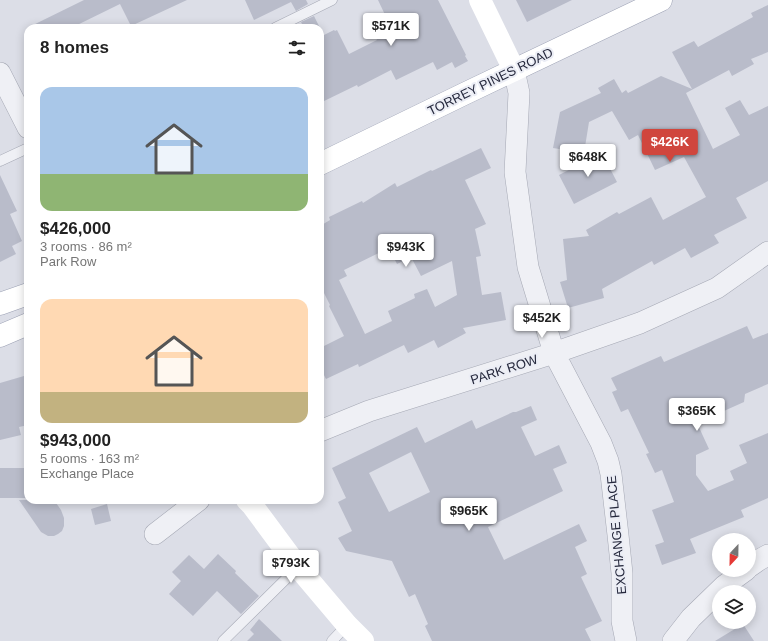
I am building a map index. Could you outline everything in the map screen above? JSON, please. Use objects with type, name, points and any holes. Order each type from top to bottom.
[{"type":"main road","name":"EXCHANGE PLACE","points":[[480,0],[514,70]]},
{"type":"main road","name":"TORREY PINES ROAD","points":[[324,162],[661,0]]},
{"type":"main road","points":[[0,304],[24,295]]},
{"type":"main road","points":[[0,336],[24,326]]},
{"type":"main road","points":[[251,504],[298,566],[355,636]]},
{"type":"street","name":"EXCHANGE PLACE","points":[[514,70],[519,93],[515,172],[528,267],[554,353],[601,443],[608,461],[615,500],[622,573],[622,621],[626,641]]},
{"type":"street","points":[[0,73],[24,120]]},
{"type":"street","name":"PARK ROW","points":[[324,429],[369,411],[554,353],[640,323],[717,288],[768,252]]},
{"type":"street","points":[[155,534],[194,504]]},
{"type":"street","points":[[756,562],[768,555]]},
{"type":"street","points":[[673,641],[691,618],[724,586],[736,577]]},
{"type":"lane","points":[[283,24],[332,0]]},
{"type":"lane","points":[[0,161],[24,150]]},
{"type":"lane","points":[[223,641],[298,566]]},
{"type":"lane","points":[[332,641],[355,636]]},
{"type":"building","points":[[84,0],[187,0],[135,24],[130,24],[120,4],[79,24],[35,24]]},
{"type":"building","points":[[245,0],[306,0],[308,4],[296,11],[291,2],[254,20]]},
{"type":"building","points":[[378,0],[438,0],[468,61],[455,68],[452,62],[437,70],[433,62],[396,80],[391,70],[358,87],[357,85],[324,101],[324,35],[337,30],[349,54],[377,40],[371,26],[387,19]]},
{"type":"building","points":[[516,0],[572,0],[527,22]]},
{"type":"building","points":[[768,5],[768,52],[751,59],[754,64],[732,76],[729,70],[686,93],[713,149],[740,135],[725,108],[740,100],[749,115],[768,106],[768,181],[736,198],[747,218],[714,235],[719,243],[691,258],[685,248],[654,265],[652,261],[602,289],[604,298],[568,308],[560,282],[567,280],[563,239],[589,236],[586,230],[617,212],[619,214],[651,197],[663,220],[706,197],[684,157],[655,170],[638,135],[629,140],[612,111],[589,122],[584,153],[553,148],[560,112],[601,93],[598,88],[614,79],[622,93],[626,90],[628,93],[661,76],[692,89],[672,52],[694,41],[698,47],[753,17],[751,13]]},
{"type":"building","points":[[314,16],[318,24],[302,24],[301,22]]},
{"type":"building","points":[[481,148],[491,168],[465,180],[486,224],[475,229],[481,256],[476,257],[482,295],[501,292],[506,320],[463,328],[466,333],[438,348],[434,340],[408,353],[404,345],[359,367],[358,364],[326,379],[324,375],[324,346],[344,336],[324,293],[324,224],[330,220],[329,217],[362,201],[363,203],[395,183],[397,187],[431,170],[432,171]],"holes":[[[389,248],[397,264],[411,257],[421,276],[452,261],[457,295],[435,307],[427,289],[414,294],[415,298],[388,311],[392,321],[365,334],[339,280],[347,276],[344,270]]]},
{"type":"building","points":[[602,153],[617,182],[574,204],[559,175]]},
{"type":"building","points":[[0,175],[17,211],[10,214],[22,241],[12,246],[16,254],[0,262]]},
{"type":"building","points":[[747,326],[753,339],[768,333],[768,384],[745,394],[744,402],[697,423],[709,449],[696,455],[696,475],[708,491],[734,480],[730,471],[747,463],[739,445],[768,433],[768,498],[741,510],[744,517],[690,539],[696,553],[662,565],[655,545],[664,542],[652,510],[674,502],[662,470],[655,473],[646,454],[649,453],[628,409],[621,412],[612,392],[617,390],[611,378],[661,356],[664,362]]},
{"type":"building","points":[[24,376],[24,426],[19,427],[21,435],[0,440],[0,383]]},
{"type":"building","points":[[531,406],[537,420],[521,427],[535,456],[559,445],[567,463],[553,469],[563,491],[488,527],[504,560],[579,524],[587,541],[575,547],[587,574],[581,577],[602,621],[585,629],[591,641],[432,641],[425,626],[428,624],[415,594],[409,597],[392,561],[346,551],[338,538],[352,531],[338,502],[346,498],[332,468],[417,427],[425,443],[472,420],[476,429]],"holes":[[[411,452],[430,492],[389,512],[369,473]]]},
{"type":"building","points":[[0,468],[24,468],[24,498],[0,498]]},
{"type":"building","points":[[19,500],[24,500],[24,504],[57,504],[61,510],[64,518],[64,526],[62,531],[54,536],[48,536],[41,532]]},
{"type":"building","points":[[107,504],[111,521],[95,525],[91,509]]},
{"type":"building","points":[[218,554],[259,596],[241,614],[217,591],[193,616],[169,594],[181,581],[172,572],[189,555],[204,569]]},
{"type":"building","points":[[259,619],[282,641],[247,641],[254,634],[250,630]]},
{"type":"building","points":[[735,629],[746,629],[754,641],[715,641]]}]
